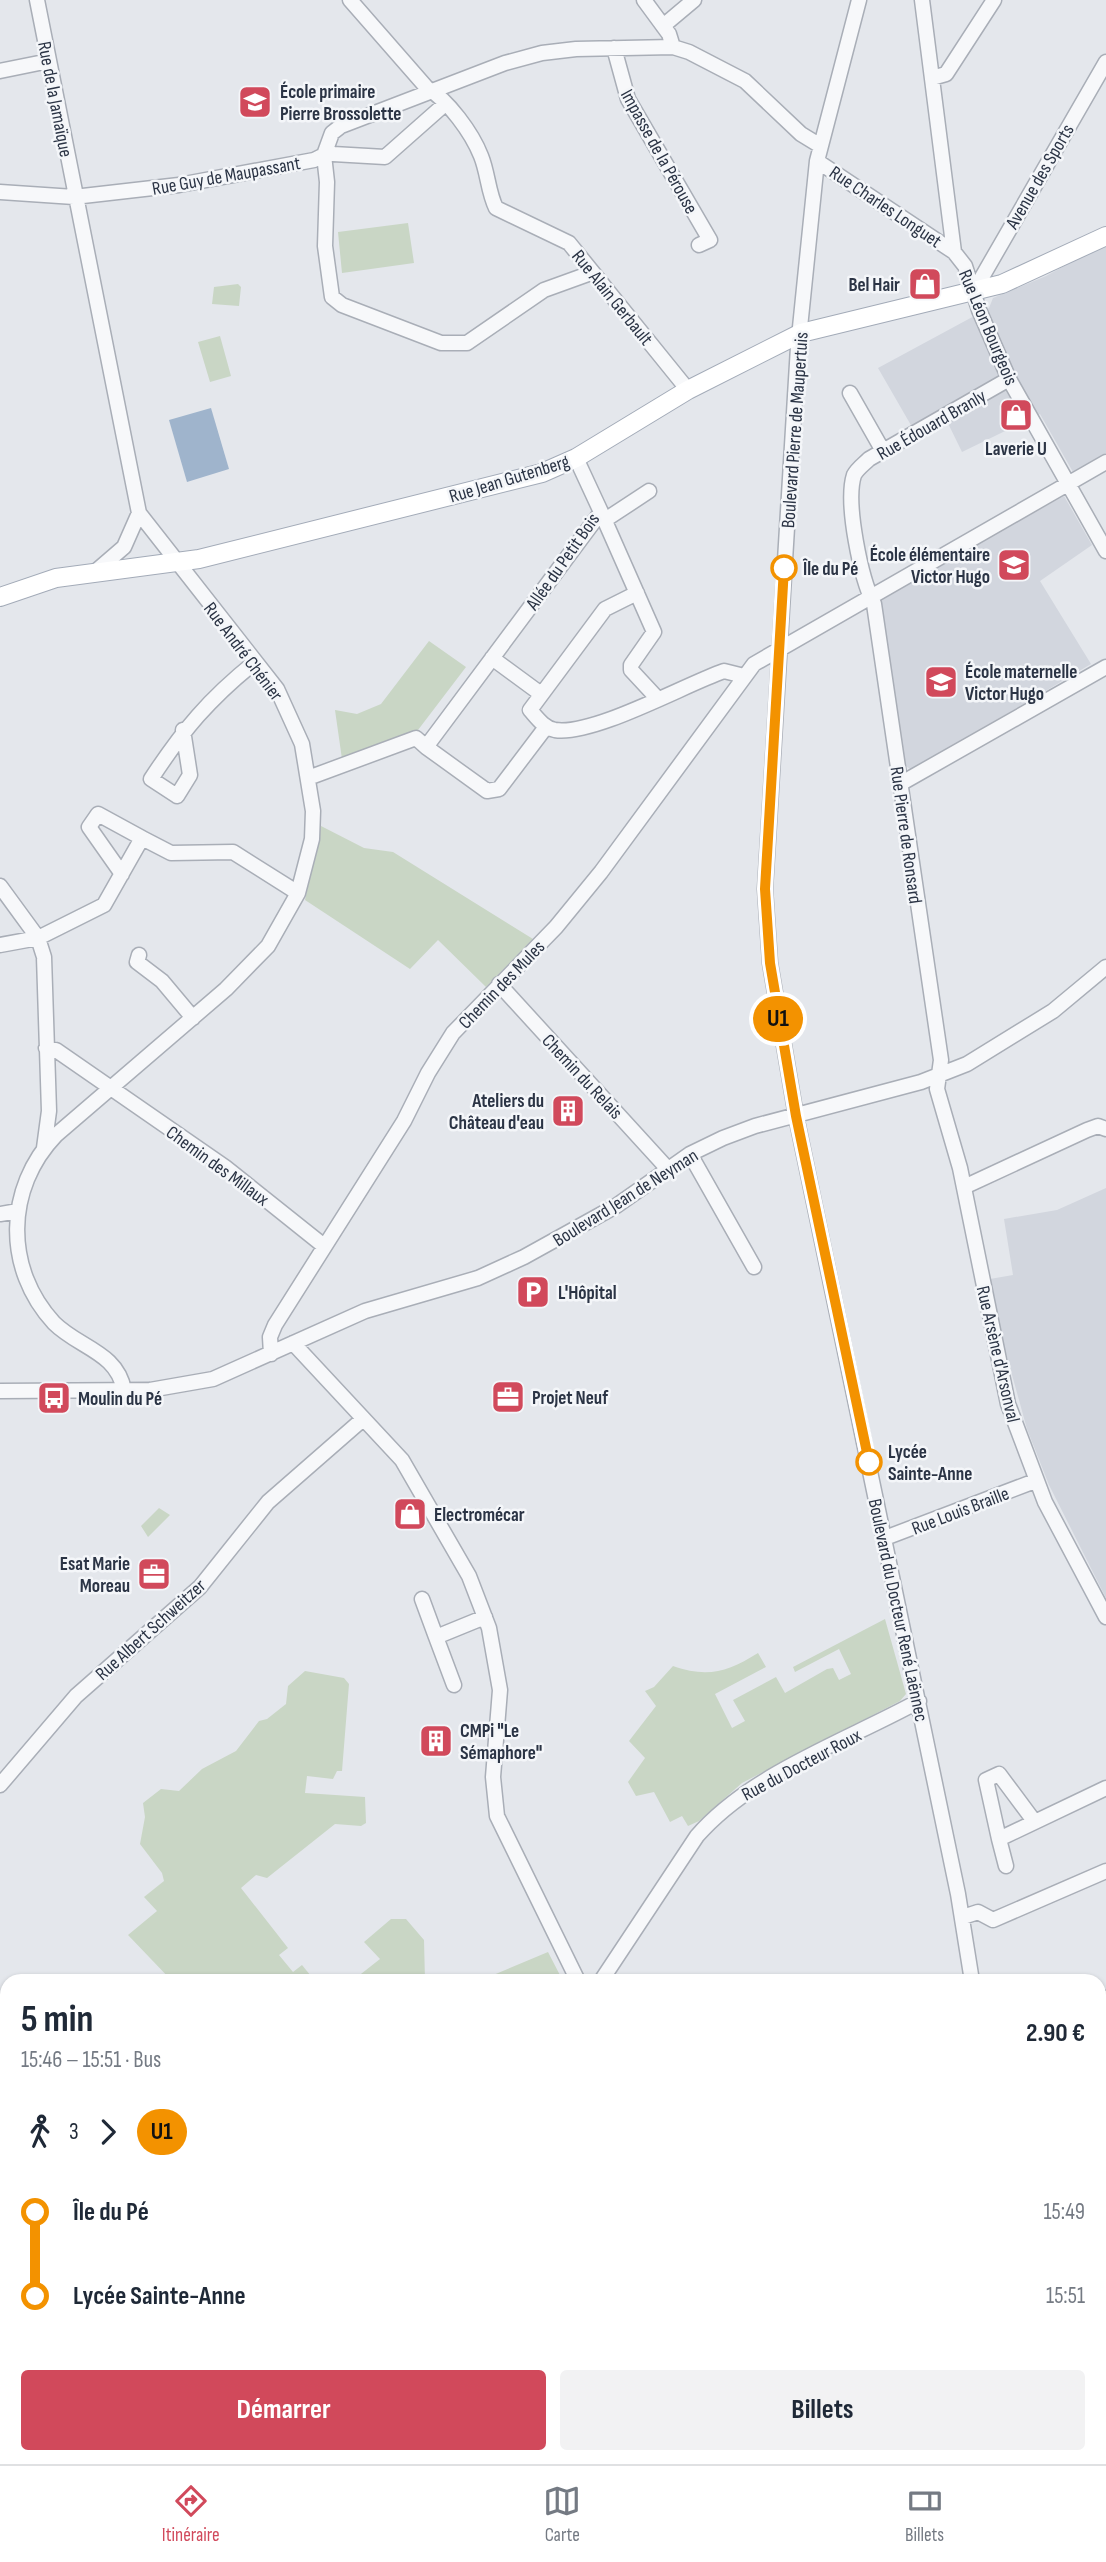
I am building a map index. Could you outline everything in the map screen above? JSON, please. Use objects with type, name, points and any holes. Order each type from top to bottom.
[{"type":"main road","name":"Rue Jean Gutenberg","points":[[0,597],[56,578],[199,559],[542,472],[576,458],[688,390],[801,333],[1007,282],[1106,236]]},
{"type":"street","name":"Rue de la Jamaïque","points":[[37,0],[74,197]]},
{"type":"street","name":"Rue Alain Gerbault","points":[[350,0],[445,104],[474,140],[496,208],[569,243],[590,273],[688,390]]},
{"type":"street","points":[[644,0],[663,26],[673,47]]},
{"type":"street","points":[[663,26],[694,0]]},
{"type":"street","name":"Boulevard Pierre de Maupertuis","points":[[796,1116],[770,963],[765,889],[801,333],[817,161],[819,145],[859,0]]},
{"type":"street","name":"Rue Léon Bourgeois","points":[[922,0],[954,252],[965,266],[1009,379],[1106,551]]},
{"type":"street","points":[[932,78],[946,74],[994,0]]},
{"type":"street","name":"Rue Guy de Maupassant","points":[[0,192],[74,197],[179,186],[314,160],[326,153],[332,133],[341,126],[505,63],[542,53],[673,47]]},
{"type":"street","name":"Rue Charles Longuet","points":[[673,47],[689,52],[745,81],[801,134],[819,145]]},
{"type":"street","name":"Impasse de la Pérouse","points":[[614,48],[628,99],[710,240],[699,245]]},
{"type":"street","points":[[0,71],[49,61]]},
{"type":"street","name":"Avenue des Sports","points":[[974,291],[1106,62]]},
{"type":"street","points":[[445,104],[385,157],[326,153],[325,246],[332,296],[342,304],[441,343],[467,343],[544,290],[590,273]]},
{"type":"street","name":"Rue Charles Longuet","points":[[817,161],[954,252]]},
{"type":"street","name":"Rue André Chénier","points":[[44,1148],[226,989],[268,946],[298,893],[312,839],[313,811],[302,744],[292,717],[276,689],[139,513],[74,197]]},
{"type":"street","name":"Rue Édouard Branly","points":[[869,596],[859,565],[851,490],[855,472],[883,451],[1009,379]]},
{"type":"street","points":[[850,393],[883,451]]},
{"type":"street","name":"Allée du Petit Bois","points":[[426,747],[603,516],[576,458]]},
{"type":"street","name":"Chemin des Mules","points":[[271,1353],[270,1337],[275,1325],[404,1121],[428,1073],[453,1033],[556,927],[601,872],[744,676],[763,656],[1106,462]]},
{"type":"street","points":[[649,491],[603,516],[654,632],[631,665],[631,670],[657,698]]},
{"type":"street","points":[[94,572],[124,547],[139,513]]},
{"type":"street","points":[[637,593],[605,608],[530,710],[546,727],[557,731],[592,725],[724,671],[744,676]]},
{"type":"street","name":"Rue Pierre de Ronsard","points":[[869,596],[874,604],[941,1060],[940,1076]]},
{"type":"street","points":[[492,658],[541,694]]},
{"type":"street","points":[[183,730],[206,704],[255,662]]},
{"type":"street","points":[[900,784],[1106,667]]},
{"type":"street","points":[[308,778],[416,738],[487,791],[499,789],[546,727]]},
{"type":"street","points":[[122,874],[89,827],[98,814],[171,853],[233,852],[298,893]]},
{"type":"street","points":[[0,945],[38,938],[104,905],[142,838]]},
{"type":"street","points":[[0,886],[38,938],[44,957],[49,1111],[44,1148],[32,1169],[18,1211],[16,1239],[26,1282],[55,1324],[112,1363],[121,1374],[124,1390]]},
{"type":"street","points":[[139,955],[137,962],[162,981],[193,1018]]},
{"type":"street","name":"Boulevard Jean de Neyman","points":[[0,1391],[164,1389],[213,1379],[365,1311],[478,1278],[524,1257],[616,1206],[690,1154],[755,1126],[940,1076],[1027,1029],[1106,967]]},
{"type":"street","name":"Chemin du Relais","points":[[499,984],[667,1168]]},
{"type":"street","name":"Chemin des Millaux","points":[[46,1048],[56,1050],[225,1167],[324,1246]]},
{"type":"street","name":"Rue Arsène d'Arsonval","points":[[940,1076],[937,1089],[964,1187],[1008,1404],[1035,1481],[1106,1617]]},
{"type":"street","points":[[49,1111],[59,1124],[66,1126]]},
{"type":"street","name":"Boulevard du Docteur René Laënnec","points":[[796,1116],[919,1701],[963,1917],[971,1974]]},
{"type":"street","points":[[964,1187],[1087,1130],[1098,1126],[1106,1129]]},
{"type":"street","points":[[690,1154],[754,1267]]},
{"type":"street","points":[[0,1214],[18,1211]]},
{"type":"street","points":[[293,1343],[402,1460],[468,1576],[485,1617],[500,1690],[493,1777],[497,1816],[575,1974]]},
{"type":"street","name":"Rue Albert Schweitzer","points":[[2,1777],[76,1696],[200,1587],[268,1502],[363,1419]]},
{"type":"street","name":"Rue Louis Braille","points":[[885,1538],[1035,1481]]},
{"type":"street","points":[[422,1599],[454,1685]]},
{"type":"street","points":[[436,1637],[485,1617]]},
{"type":"street","name":"Rue du Docteur Roux","points":[[606,1974],[697,1836],[714,1816],[756,1786],[919,1701]]},
{"type":"street","points":[[1006,1867],[986,1780],[999,1774],[1034,1821]]},
{"type":"street","points":[[999,1839],[1106,1788]]},
{"type":"street","points":[[963,1917],[978,1912],[993,1920],[1106,1871]]},
{"type":"shaded area","points":[[1106,243],[1106,453],[1073,472],[1040,414],[962,452],[942,411],[912,427],[878,368],[989,308],[993,298],[1046,276]]},
{"type":"shaded area","points":[[1064,496],[1092,545],[1040,581],[1091,664],[912,770],[904,765],[879,598]]},
{"type":"shaded area","points":[[1106,1188],[1106,1598],[1049,1485],[1027,1429],[998,1324],[990,1279],[1013,1275],[1004,1219],[1057,1210]]},
{"type":"green space","points":[[408,223],[414,263],[342,273],[338,232]]},
{"type":"green space","points":[[238,284],[241,287],[239,306],[212,304],[214,287]]},
{"type":"green space","points":[[220,336],[231,376],[210,382],[198,342]]},
{"type":"green space","points":[[429,641],[466,667],[418,730],[342,759],[335,710],[357,714],[381,704]]},
{"type":"green space","points":[[321,826],[364,848],[393,852],[533,939],[486,987],[438,940],[410,969],[305,900]]},
{"type":"green space","points":[[159,1508],[170,1515],[148,1537],[141,1526]]},
{"type":"green space","points":[[885,1619],[906,1694],[900,1701],[742,1783],[699,1821],[688,1826],[682,1816],[670,1822],[654,1792],[636,1796],[628,1782],[645,1758],[629,1741],[656,1706],[645,1691],[654,1687],[673,1666],[696,1672],[717,1671],[737,1665],[758,1653],[766,1667],[715,1694],[732,1728],[745,1721],[733,1700],[776,1677],[785,1693],[827,1669],[833,1668],[839,1680],[851,1674],[839,1649],[795,1672],[793,1667]]},
{"type":"green space","points":[[305,1671],[344,1678],[349,1684],[342,1771],[337,1771],[333,1779],[307,1776],[305,1793],[365,1797],[366,1823],[361,1826],[335,1824],[267,1878],[256,1875],[241,1888],[288,1948],[279,1955],[293,1972],[302,1965],[309,1974],[165,1974],[128,1935],[157,1911],[144,1897],[164,1881],[162,1873],[140,1844],[145,1817],[143,1803],[161,1789],[179,1791],[202,1769],[236,1751],[259,1721],[267,1719],[286,1704],[288,1686]]},
{"type":"green space","points":[[391,1919],[406,1919],[424,1940],[425,1974],[361,1974],[380,1959],[364,1942]]},
{"type":"green space","points":[[548,1952],[559,1974],[496,1974]]},
{"type":"water","points":[[211,408],[229,469],[187,482],[169,420]]},
{"type":"bus line","name":"U1","points":[[784,568],[765,889],[770,963],[796,1116],[869,1462]]},
{"type":"place","name":"École primaire Pierre Brossolette","points":[[255,102]]},
{"type":"place","name":"Bel Hair","points":[[925,284]]},
{"type":"place","name":"Laverie U","points":[[1016,415]]},
{"type":"place","name":"École élémentaire Victor Hugo","points":[[1014,565]]},
{"type":"place","name":"Île du Pé","points":[[784,568]]},
{"type":"place","name":"École maternelle Victor Hugo","points":[[941,682]]},
{"type":"place","name":"Ateliers du Château d'eau","points":[[568,1111]]},
{"type":"place","name":"L'Hôpital","points":[[533,1292]]},
{"type":"place","name":"Projet Neuf","points":[[508,1397]]},
{"type":"place","name":"Moulin du Pé","points":[[54,1398]]},
{"type":"place","name":"Lycée Sainte-Anne","points":[[869,1462]]},
{"type":"place","name":"Electromécar","points":[[410,1514]]},
{"type":"place","name":"Esat Marie Moreau","points":[[154,1574]]},
{"type":"place","name":"CMPi \"Le Sémaphore\"","points":[[436,1741]]}]
